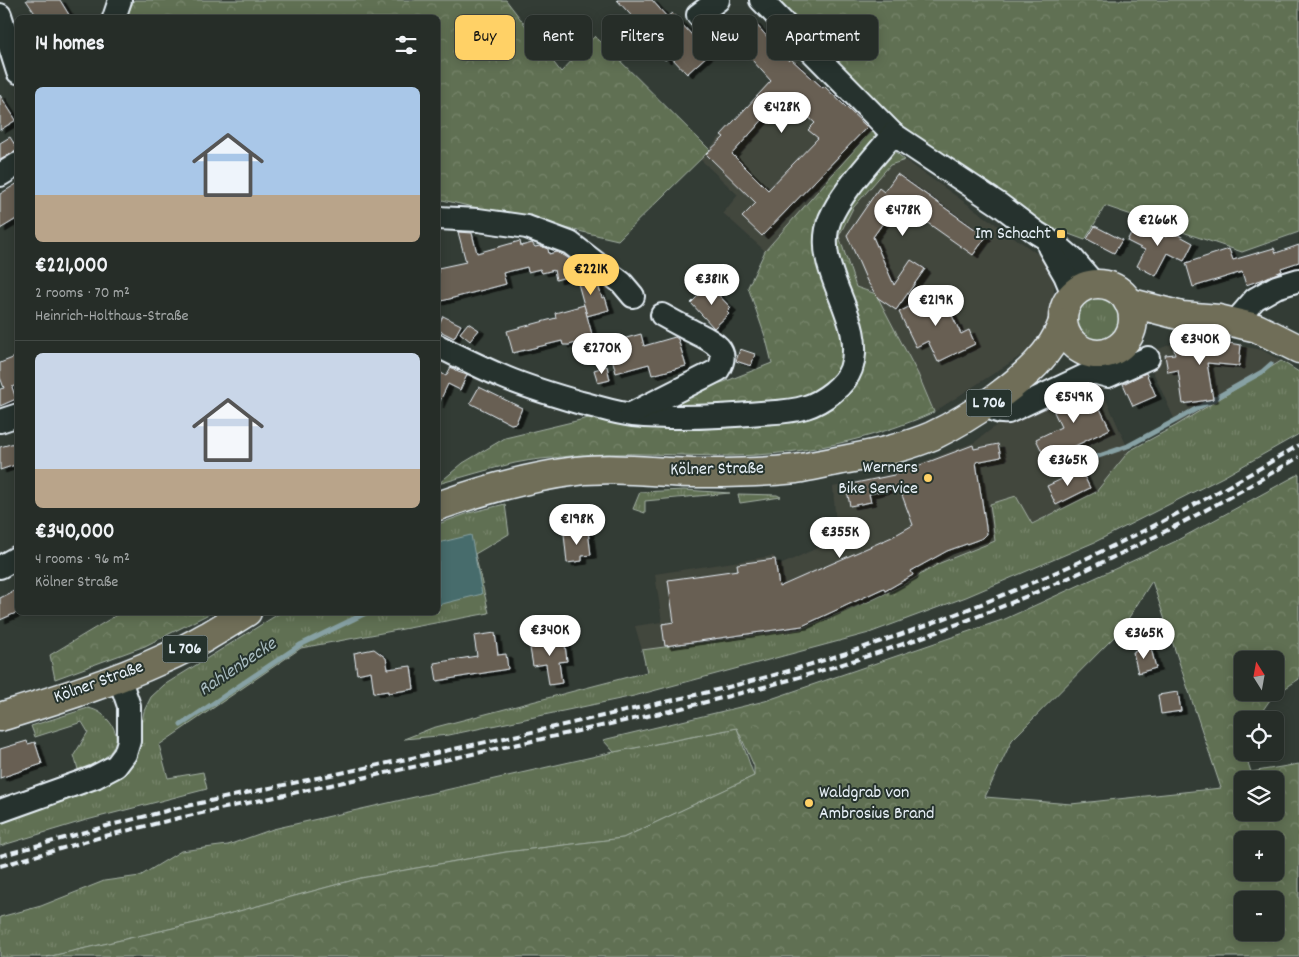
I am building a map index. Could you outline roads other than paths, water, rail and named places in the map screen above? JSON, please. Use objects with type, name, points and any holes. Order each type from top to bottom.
[{"type":"main road","name":"Kölner Straße","points":[[440,505],[497,487],[577,471],[605,469],[708,473],[795,469],[875,454],[931,436],[974,413],[1026,374],[1059,334],[1065,307],[1084,289],[1114,288],[1128,302],[1182,316],[1204,317],[1258,328],[1299,349]]},
{"type":"main road","points":[[1128,302],[1132,320],[1130,333]]},
{"type":"main road","name":"Kölner Straße","points":[[1026,374],[1074,353],[1084,351],[1096,354],[1113,350],[1123,343],[1130,333],[1182,316]]},
{"type":"main road","points":[[1063,322],[1064,329],[1072,342],[1084,351]]},
{"type":"main road","name":"Kölner Straße","points":[[0,717],[119,677],[180,652],[242,615]]},
{"type":"street","points":[[115,15],[120,0]]},
{"type":"street","points":[[698,15],[718,0]]},
{"type":"street","points":[[761,0],[894,134],[1000,205],[1037,233],[1051,249],[1065,275],[1084,289]]},
{"type":"street","points":[[0,15],[10,67]]},
{"type":"street","points":[[440,347],[500,376],[581,403],[630,414],[690,418],[785,412],[807,407],[835,389],[846,379],[854,349],[844,304],[829,264],[826,235],[830,220],[848,189],[894,134]]},
{"type":"street","points":[[0,175],[15,166]]},
{"type":"street","points":[[440,218],[478,220],[527,228],[570,243],[622,283],[632,296]]},
{"type":"street","points":[[1235,322],[1255,300],[1276,287],[1299,280]]},
{"type":"street","points":[[630,414],[718,370],[723,362],[722,354],[716,343],[662,315]]},
{"type":"street","points":[[988,403],[993,410],[1001,413],[1008,412],[1093,372],[1108,376],[1148,358]]},
{"type":"street","points":[[0,422],[15,416]]},
{"type":"street","points":[[0,567],[15,559]]},
{"type":"street","points":[[0,811],[108,772],[116,766],[125,754],[129,741],[130,722],[129,706],[119,677]]},
{"type":"water","points":[[471,535],[482,594],[440,604],[440,543]]},
{"type":"waterway","name":"Rahlenbecke","points":[[1052,472],[1128,446],[1262,372],[1271,364]]},
{"type":"waterway","name":"Rahlenbecke","points":[[181,725],[300,645],[362,615]]},
{"type":"railway","points":[[0,856],[178,808],[483,743],[668,701],[805,666],[934,622],[997,598],[1059,571],[1181,512],[1299,445]]},
{"type":"railway","points":[[0,866],[105,836],[179,818],[670,711],[782,682],[849,662],[966,621],[1080,573],[1191,518],[1299,457]]},
{"type":"place","name":"Im Schacht","points":[[1061,234]]},
{"type":"place","name":"Werners Bike Service","points":[[928,478]]},
{"type":"place","name":"Waldgrab von Ambrosius Brand","points":[[809,803]]}]
